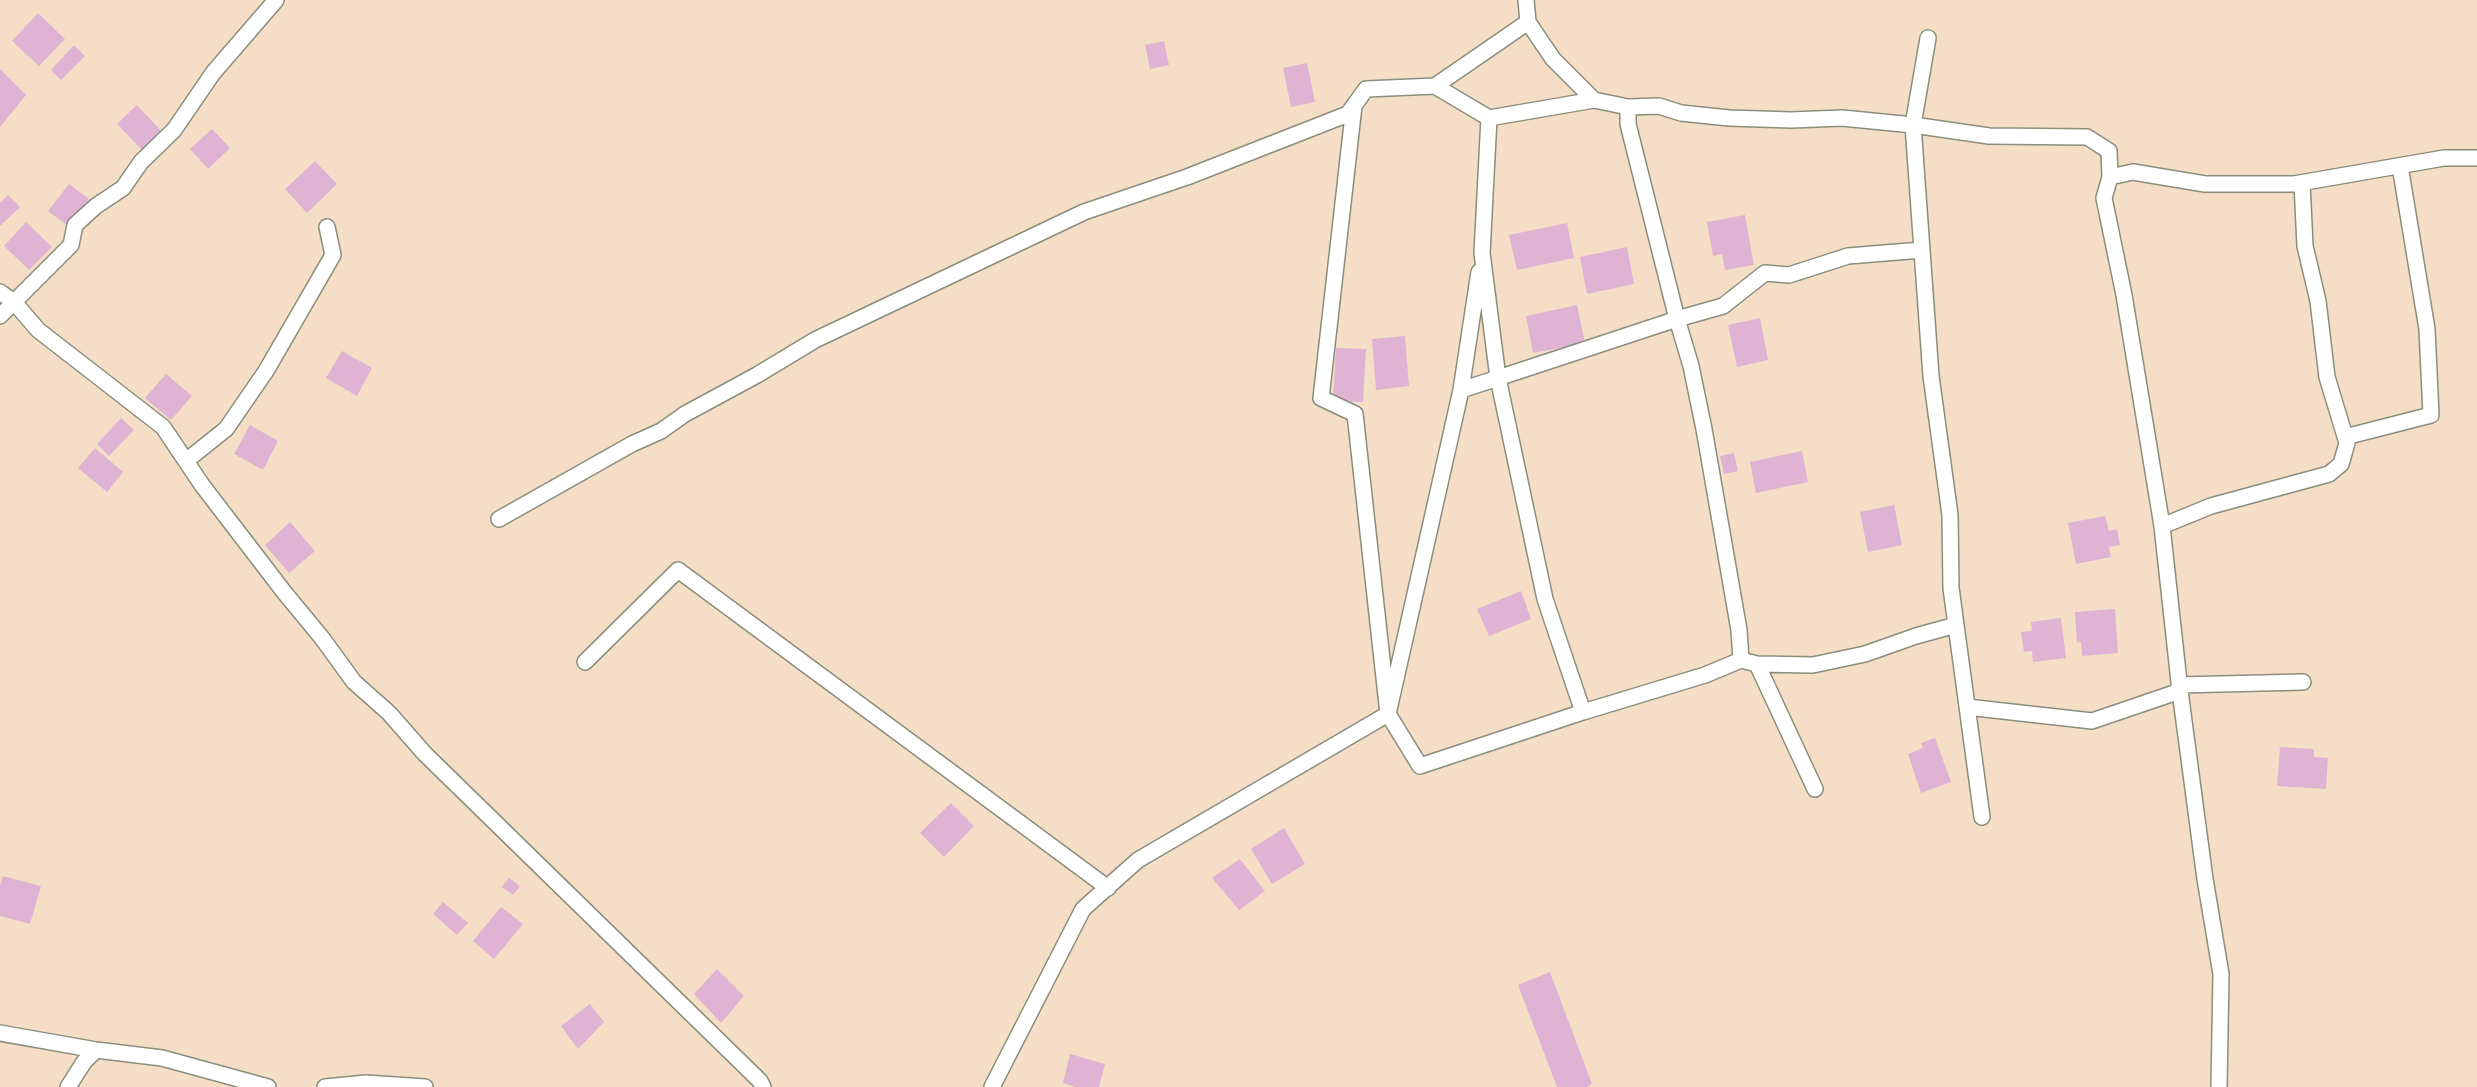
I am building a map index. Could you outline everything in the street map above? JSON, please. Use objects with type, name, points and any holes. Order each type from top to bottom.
[{"type":"street","points":[[0,316],[71,245],[75,226],[96,206],[123,188],[141,162],[174,130],[213,73],[276,0]]},
{"type":"street","points":[[1526,0],[1528,22],[1553,59],[1594,100]]},
{"type":"street","points":[[499,519],[632,444],[661,431],[684,414],[757,375],[815,340],[1084,212],[1187,177],[1348,114],[1366,89],[1436,86],[1528,22]]},
{"type":"street","points":[[1928,38],[1913,125],[1932,376],[1950,515],[1951,588],[1982,817]]},
{"type":"street","points":[[1436,86],[1489,118],[1594,100],[1628,106],[1659,106],[1681,113],[1729,118],[1791,120],[1842,118],[1913,125],[1989,136],[2087,137],[2109,151],[2110,177],[2104,198],[2124,294],[2162,526],[2179,688],[2205,879],[2221,974],[2219,1087]]},
{"type":"street","points":[[1354,106],[1320,398],[1356,414],[1388,714],[1420,766],[1583,712],[1705,675],[1741,660],[1757,664],[1812,665],[1865,654],[1916,636],[1956,625]]},
{"type":"street","points":[[1628,106],[1628,124],[1677,319],[1692,366],[1739,630],[1741,660]]},
{"type":"street","points":[[992,1087],[1083,909],[1138,860],[1388,714],[1461,390],[1482,253],[1489,118]]},
{"type":"street","points":[[2110,177],[2134,172],[2205,184],[2302,183],[2444,158],[2477,158]]},
{"type":"street","points":[[2345,437],[2431,415],[2427,328],[2400,166]]},
{"type":"street","points":[[2162,526],[2211,506],[2329,474],[2341,464],[2347,443],[2327,377],[2318,301],[2305,246],[2302,183]]},
{"type":"street","points":[[186,460],[226,429],[266,371],[333,255],[327,226]]},
{"type":"street","points":[[1461,390],[1677,319],[1723,306],[1765,273],[1789,275],[1848,256],[1922,250]]},
{"type":"street","points":[[1482,253],[1498,378],[1545,599],[1583,712]]},
{"type":"street","points":[[0,292],[14,302],[38,330],[163,428],[354,682],[389,714],[425,754],[760,1081],[763,1087]]},
{"type":"street","points":[[585,662],[678,570],[1108,888]]},
{"type":"street","points":[[1757,664],[1816,789]]},
{"type":"street","points":[[1967,707],[2092,721],[2179,688],[2303,682]]},
{"type":"street","points":[[0,1033],[96,1050],[162,1058],[268,1087]]},
{"type":"street","points":[[68,1087],[84,1062],[96,1050]]},
{"type":"street","points":[[325,1087],[366,1083],[425,1087]]},
{"type":"building","points":[[38,13],[65,39],[39,66],[12,41]]},
{"type":"building","points":[[1164,41],[1169,65],[1150,69],[1145,45]]},
{"type":"building","points":[[74,45],[85,56],[61,80],[51,70]]},
{"type":"building","points":[[1307,63],[1315,102],[1291,107],[1283,68]]},
{"type":"building","points":[[0,69],[26,95],[0,127]]},
{"type":"building","points":[[137,105],[164,134],[144,152],[117,124]]},
{"type":"building","points":[[212,129],[230,148],[208,169],[190,149]]},
{"type":"building","points":[[315,161],[337,184],[307,213],[285,189]]},
{"type":"building","points":[[69,184],[89,199],[68,226],[48,211]]},
{"type":"building","points":[[8,195],[20,207],[0,226],[0,203]]},
{"type":"building","points":[[1745,215],[1754,265],[1725,270],[1722,254],[1713,256],[1707,222]]},
{"type":"building","points":[[26,222],[52,247],[29,270],[4,246]]},
{"type":"building","points":[[1567,223],[1574,258],[1517,270],[1509,235]]},
{"type":"building","points":[[1627,247],[1634,284],[1587,294],[1580,257]]},
{"type":"building","points":[[1577,305],[1585,343],[1533,353],[1526,316]]},
{"type":"building","points":[[1760,318],[1768,360],[1737,367],[1728,325]]},
{"type":"building","points":[[1405,336],[1409,386],[1376,390],[1372,339]]},
{"type":"building","points":[[1336,348],[1366,349],[1363,402],[1333,401]]},
{"type":"building","points":[[342,351],[372,368],[357,396],[326,378]]},
{"type":"building","points":[[166,374],[192,396],[171,420],[145,398]]},
{"type":"building","points":[[121,418],[134,430],[109,456],[97,444]]},
{"type":"building","points":[[250,425],[278,441],[263,470],[234,454]]},
{"type":"building","points":[[95,448],[123,472],[107,492],[78,468]]},
{"type":"building","points":[[1802,451],[1808,482],[1756,493],[1750,462]]},
{"type":"building","points":[[1734,453],[1738,471],[1724,474],[1720,456]]},
{"type":"building","points":[[1894,505],[1902,545],[1868,552],[1860,512]]},
{"type":"building","points":[[2105,516],[2109,531],[2117,529],[2120,545],[2109,547],[2111,557],[2076,564],[2068,523]]},
{"type":"building","points":[[290,522],[315,551],[289,573],[265,545]]},
{"type":"building","points":[[1521,591],[1531,619],[1489,636],[1477,609]]},
{"type":"building","points":[[2115,609],[2118,653],[2082,656],[2081,642],[2077,643],[2075,612]]},
{"type":"building","points":[[2061,618],[2066,658],[2033,662],[2032,651],[2024,652],[2021,632],[2032,631],[2031,622]]},
{"type":"building","points":[[1935,738],[1951,782],[1921,793],[1908,754],[1923,748],[1921,743]]},
{"type":"building","points":[[2280,747],[2314,749],[2314,757],[2328,758],[2326,789],[2277,786]]},
{"type":"building","points":[[951,803],[974,826],[944,857],[920,833]]},
{"type":"building","points":[[1284,828],[1305,864],[1272,884],[1251,849]]},
{"type":"building","points":[[1240,859],[1265,891],[1239,910],[1212,878]]},
{"type":"building","points":[[3,876],[41,886],[30,924],[0,916],[0,885]]},
{"type":"building","points":[[509,878],[520,886],[513,895],[502,887]]},
{"type":"building","points":[[443,902],[468,923],[457,935],[433,914]]},
{"type":"building","points":[[501,907],[523,924],[494,959],[473,941]]},
{"type":"building","points":[[717,969],[744,996],[721,1023],[694,994]]},
{"type":"building","points":[[1550,972],[1592,1084],[1586,1087],[1557,1087],[1518,985]]},
{"type":"building","points":[[590,1004],[604,1022],[578,1049],[561,1026]]},
{"type":"building","points":[[1070,1054],[1105,1064],[1099,1087],[1076,1087],[1063,1083]]}]
